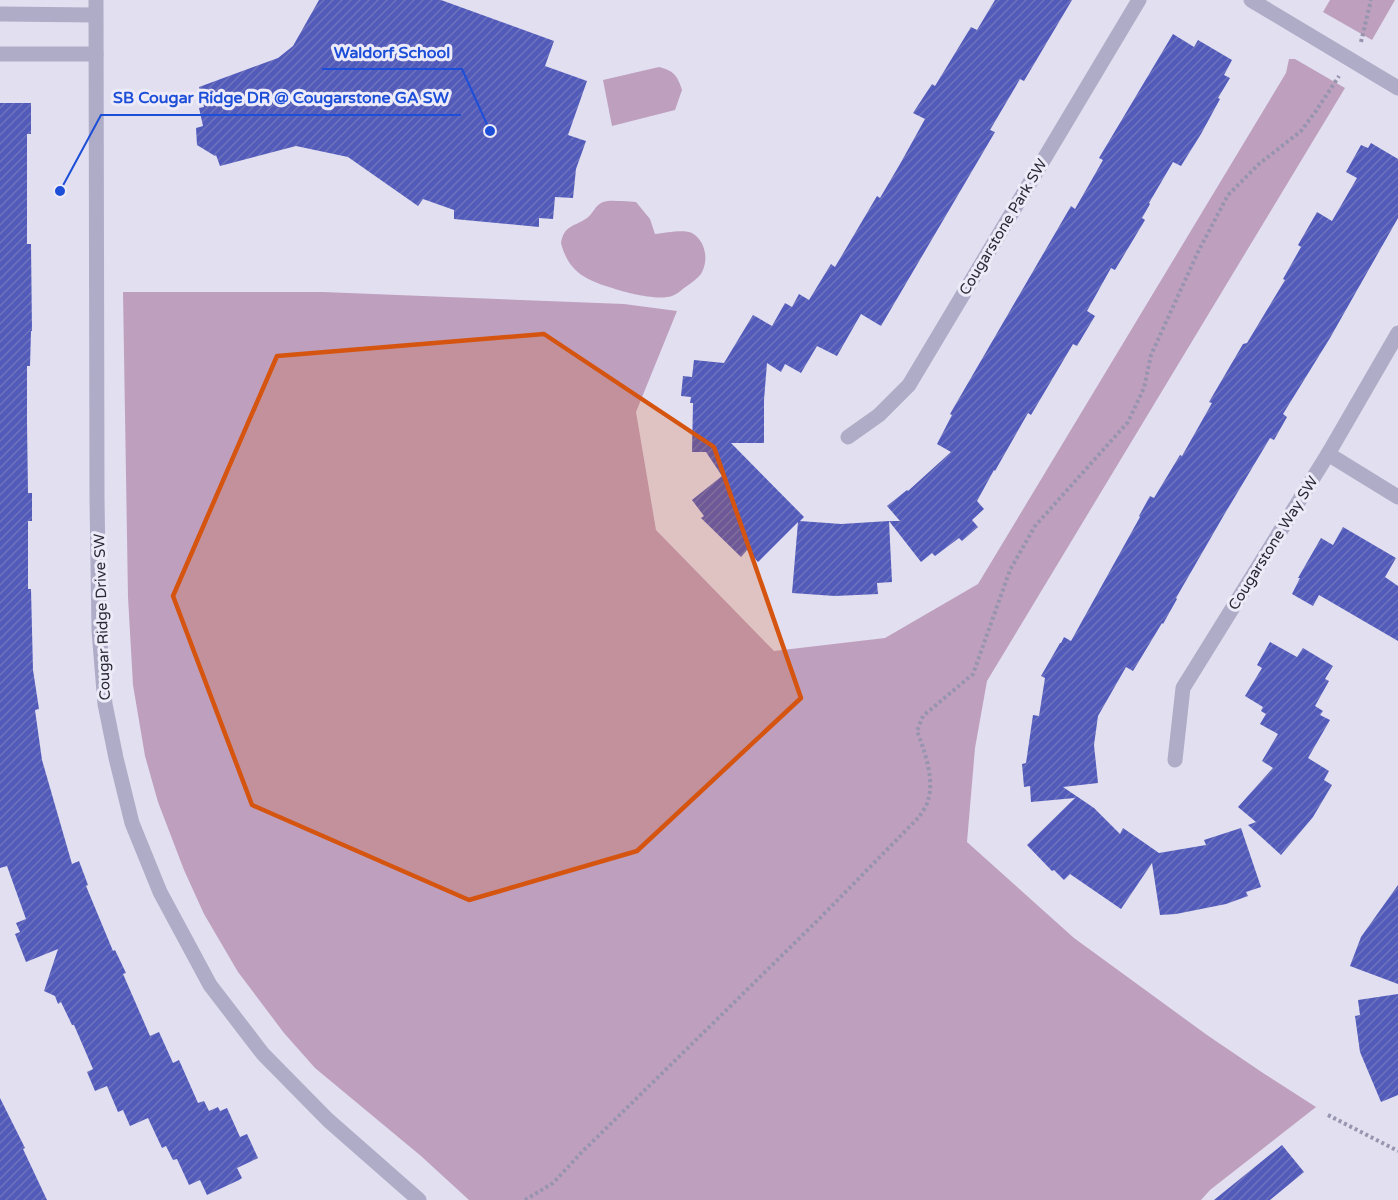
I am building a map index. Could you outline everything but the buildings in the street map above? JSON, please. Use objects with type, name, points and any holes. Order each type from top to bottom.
[{"type":"street","name":"Cougarstone Park SW","points":[[848,437],[879,415],[909,385],[1139,0]]},
{"type":"street","points":[[1251,0],[1398,88]]},
{"type":"street","points":[[0,14],[95,7]]},
{"type":"street","name":"Cougar Ridge Drive SW","points":[[95,7],[99,631],[105,704],[132,823],[160,892],[210,985],[263,1054],[327,1120],[419,1200]]},
{"type":"street","points":[[0,54],[96,54]]},
{"type":"street","name":"Cougarstone Way SW","points":[[1175,760],[1183,688],[1328,454],[1398,333]]},
{"type":"street","points":[[1328,454],[1398,497]]},
{"type":"path","points":[[525,1200],[553,1184],[582,1152],[820,918],[919,817],[929,800],[930,782],[925,751],[917,731],[923,716],[973,674],[1010,570],[1035,526],[1128,422],[1144,388],[1151,355],[1198,252],[1228,195],[1259,164],[1301,130],[1316,111],[1362,40],[1371,0]]},
{"type":"path","points":[[1328,1115],[1398,1152]]},
{"type":"highlighted area","points":[[544,334],[714,447],[801,698],[637,851],[469,900],[252,805],[173,596],[277,356]]},
{"type":"shaded area","points":[[1330,0],[1395,0],[1372,40],[1323,12]]},
{"type":"shaded area","points":[[1289,59],[1295,59],[1345,88],[987,681],[975,748],[967,842],[1074,938],[1207,1035],[1316,1107],[1210,1190],[1201,1200],[469,1200],[421,1156],[315,1068],[284,1033],[238,972],[204,914],[158,802],[145,756],[133,685],[128,597],[123,292],[323,292],[624,304],[677,311],[636,412],[656,530],[774,651],[885,638],[978,584],[1286,73]]},
{"type":"shaded area","points":[[659,67],[672,72],[682,90],[675,110],[612,126],[603,80]]},
{"type":"shaded area","points":[[636,202],[650,219],[655,234],[679,231],[692,233],[703,246],[705,263],[701,274],[676,294],[658,297],[615,289],[584,277],[572,267],[568,260],[561,243],[564,233],[587,218],[600,203]]},
{"type":"place","name":"Waldorf School","points":[[490,131]]},
{"type":"place","name":"SB Cougar Ridge DR @ Cougarstone GA SW","points":[[60,191]]}]
